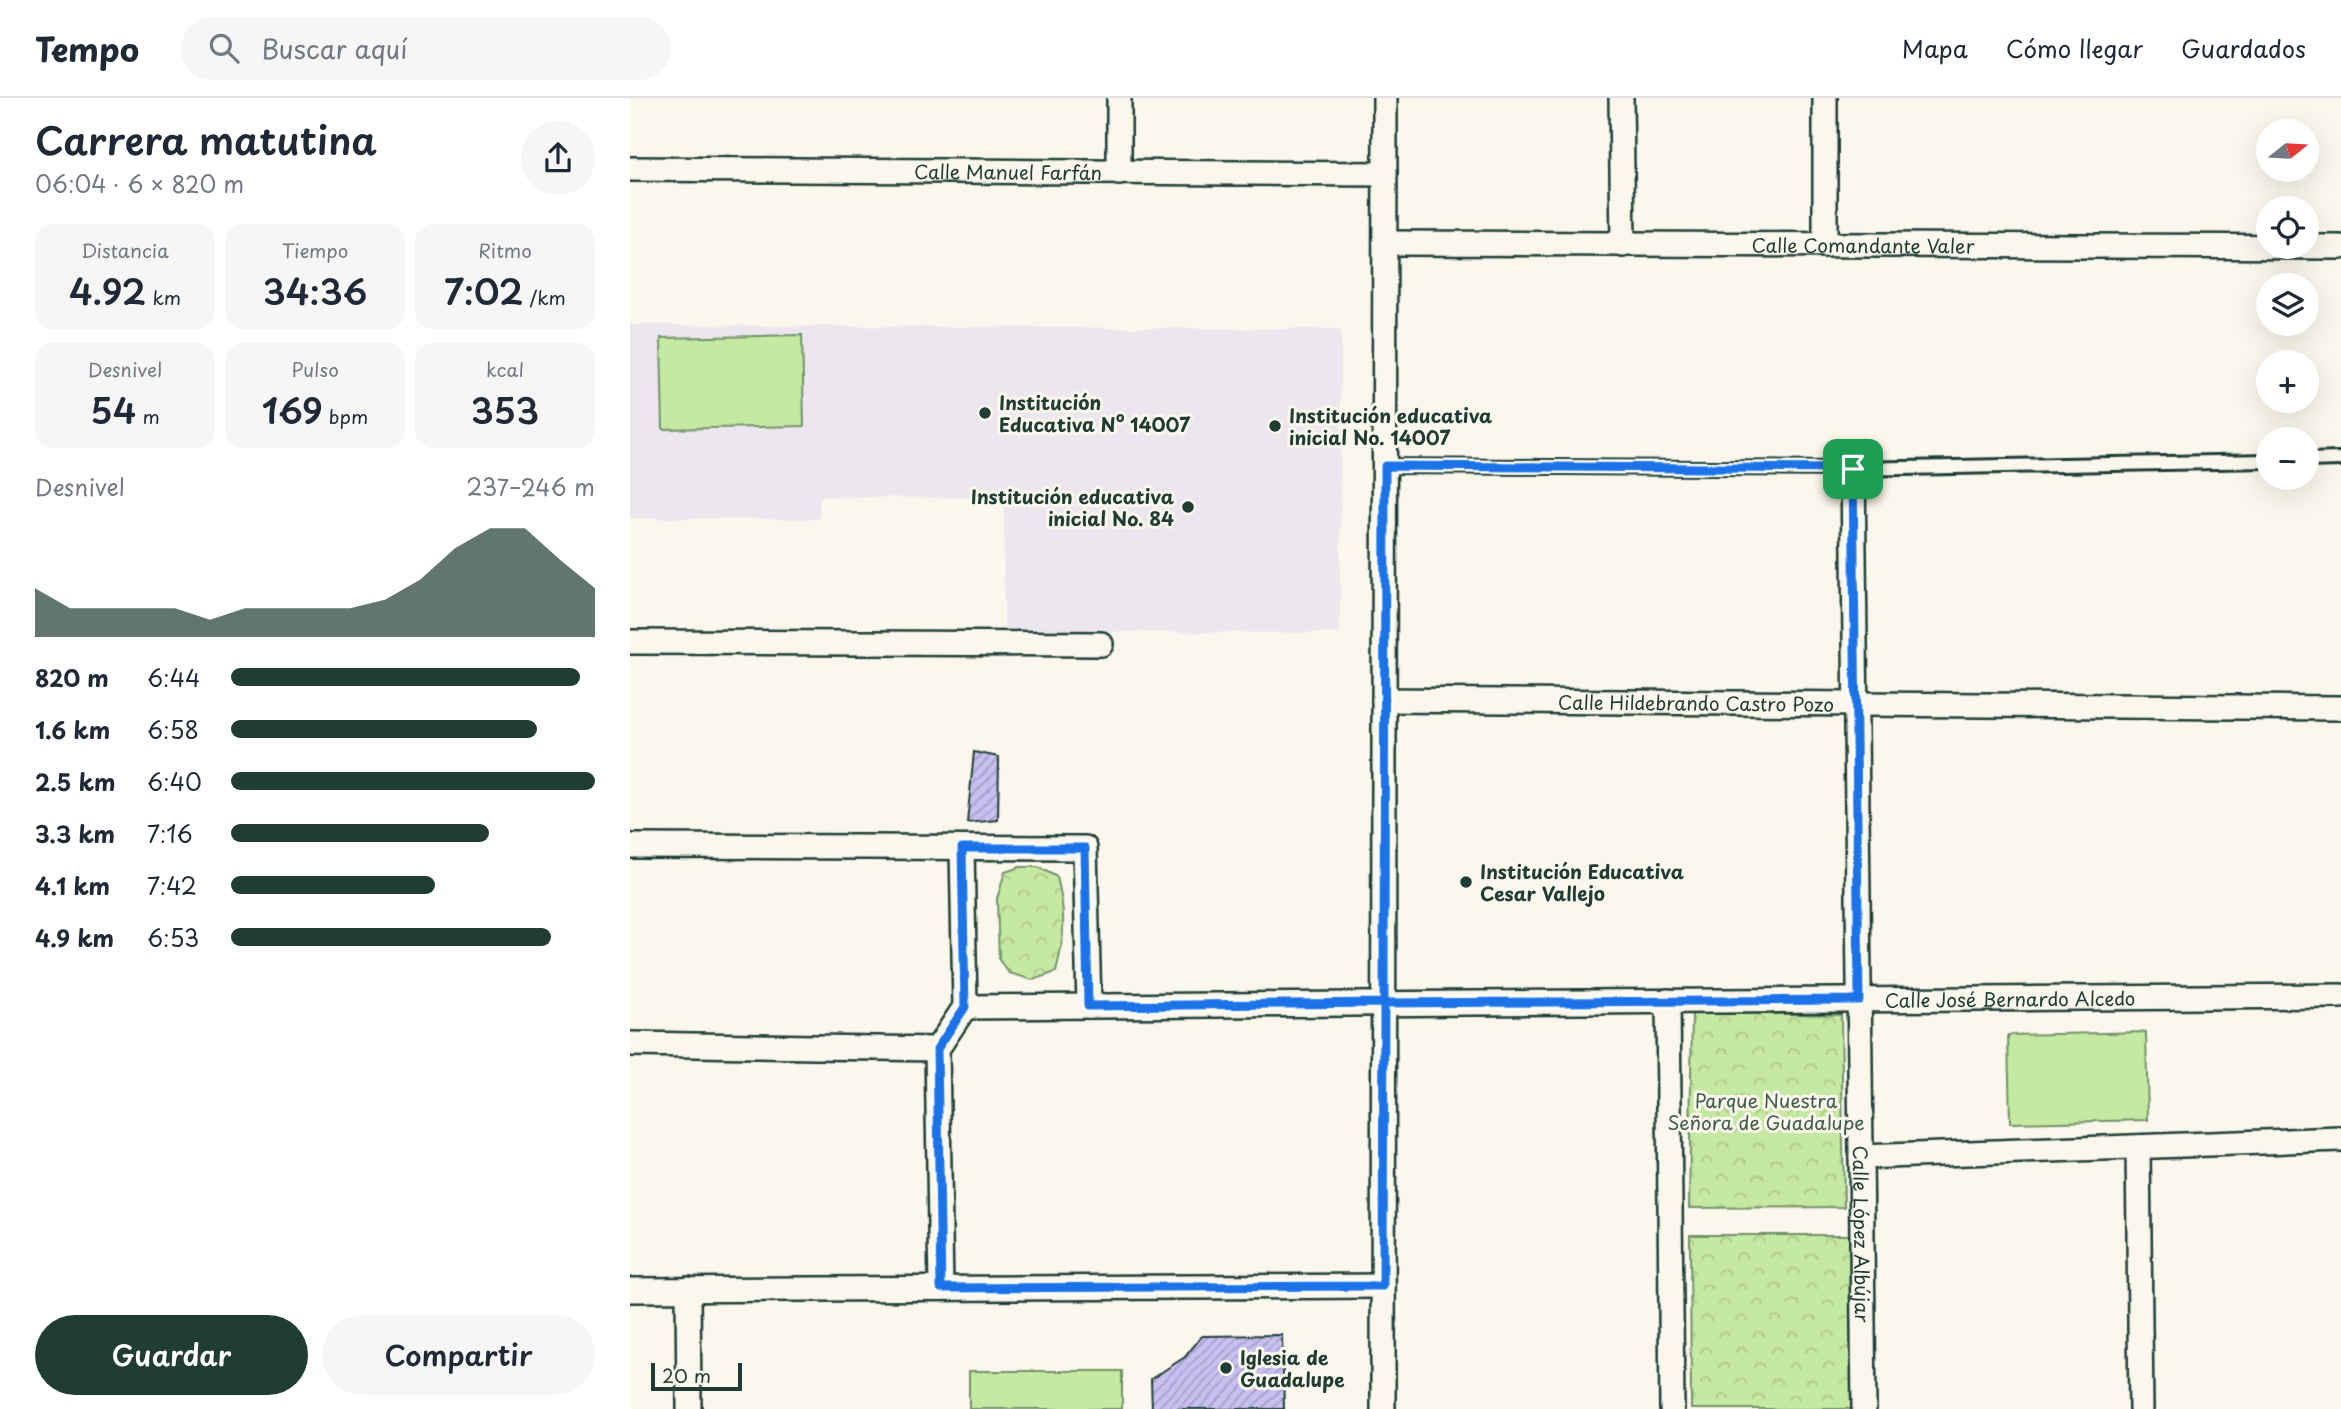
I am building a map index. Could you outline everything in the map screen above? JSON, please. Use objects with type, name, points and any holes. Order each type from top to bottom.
[{"type":"street","points":[[1119,98],[1119,173]]},
{"type":"street","points":[[1383,1409],[1385,98]]},
{"type":"street","points":[[1621,98],[1623,244]]},
{"type":"street","points":[[1825,98],[1825,245]]},
{"type":"street","name":"Calle Manuel Farfán","points":[[630,169],[1385,174]]},
{"type":"street","name":"Calle Comandante Valer","points":[[1385,243],[2341,247]]},
{"type":"street","name":"Calle López Albújar","points":[[1853,469],[1864,1409]]},
{"type":"street","points":[[630,642],[1101,644]]},
{"type":"street","name":"Calle Hildebrando Castro Pozo","points":[[1384,700],[2341,708]]},
{"type":"street","points":[[630,846],[1085,848],[1088,1006]]},
{"type":"street","points":[[941,1288],[937,1049],[965,1007],[962,848]]},
{"type":"street","name":"Calle José Bernardo Alcedo","points":[[965,1007],[2341,996]]},
{"type":"street","points":[[1668,1001],[1672,1409]]},
{"type":"street","points":[[630,1044],[937,1049]]},
{"type":"street","points":[[1861,1157],[2341,1139]]},
{"type":"street","points":[[2138,1147],[2141,1409]]},
{"type":"street","points":[[630,1290],[1383,1286]]},
{"type":"street","points":[[688,1289],[688,1409]]},
{"type":"lane","points":[[2319,460],[2341,459]]},
{"type":"lane","points":[[1385,466],[1853,469],[2256,461]]},
{"type":"shaded area","name":"Institución Educativa Nº 14007","points":[[630,325],[1341,329],[1340,633],[1004,631],[1004,498],[820,497],[819,519],[630,518]]},
{"type":"green space","points":[[802,335],[804,426],[663,429],[661,338]]},
{"type":"green space","points":[[1020,867],[1038,867],[1057,877],[1062,902],[1063,935],[1056,972],[1033,980],[1009,973],[999,960],[997,899],[1005,872]]},
{"type":"green space","name":"Parque Nuestra Señora de Guadalupe","points":[[1692,1012],[1841,1015],[1844,1207],[1689,1208]]},
{"type":"green space","points":[[2146,1032],[2148,1120],[2010,1123],[2008,1035]]},
{"type":"green space","points":[[1690,1235],[1854,1235],[1855,1409],[1691,1409]]},
{"type":"green space","points":[[969,1371],[1122,1371],[1122,1409],[969,1409]]},
{"type":"building","points":[[974,752],[999,757],[998,820],[967,823]]},
{"type":"building","name":"Iglesia de Guadalupe","points":[[1282,1335],[1284,1409],[1152,1409],[1151,1379],[1185,1357],[1202,1336]]},
{"type":"place","name":"Institución Educativa Nº 14007","points":[[985,413]]},
{"type":"place","name":"Institución educativa inicial No. 14007","points":[[1275,426]]},
{"type":"place","name":"Institución educativa inicial No. 84","points":[[1188,507]]},
{"type":"place","name":"Institución Educativa Cesar Vallejo","points":[[1466,882]]},
{"type":"place","name":"Iglesia de Guadalupe","points":[[1226,1368]]},
{"type":"route","points":[[1853,469],[1385,466],[1384,1003],[1088,1006],[1085,848],[962,848],[965,1007],[937,1049],[941,1288],[1383,1286],[1384,1003],[1859,1000],[1853,469]]}]
